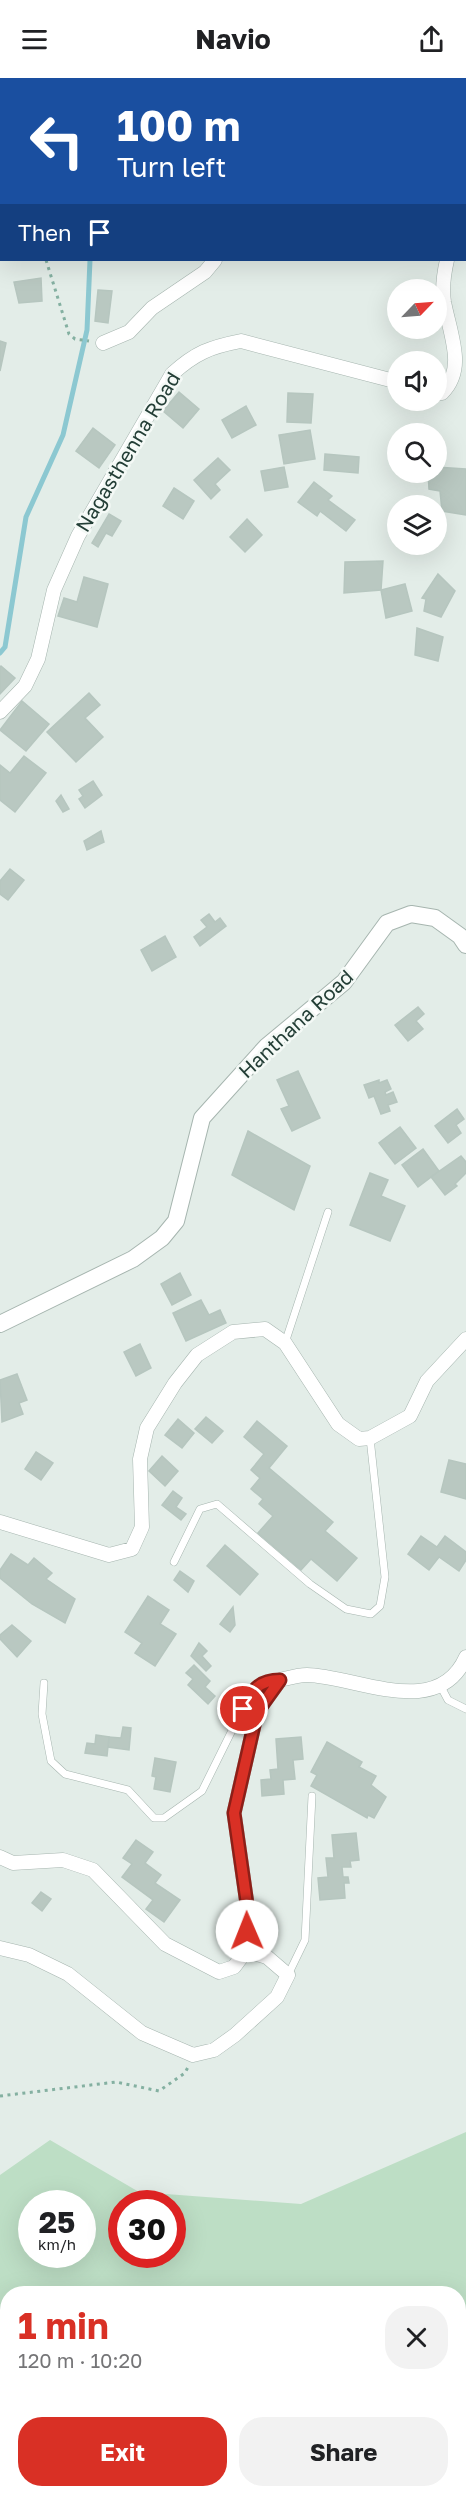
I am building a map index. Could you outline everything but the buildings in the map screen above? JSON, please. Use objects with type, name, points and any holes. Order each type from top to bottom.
[{"type":"street","points":[[103,344],[129,332],[152,308],[206,272],[214,261]]},
{"type":"street","points":[[447,261],[444,301],[460,355],[461,370],[456,383],[447,389]]},
{"type":"street","name":"Nagasthenna Road","points":[[0,712],[25,686],[38,659],[54,591],[78,536],[172,374],[190,357],[214,346],[241,341],[387,379]]},
{"type":"street","name":"Hanthana Road","points":[[0,1324],[133,1259],[162,1238],[176,1221],[202,1118],[266,1047],[344,982],[387,923],[411,914],[435,918],[460,936],[466,945]]},
{"type":"street","points":[[0,1522],[109,1555],[132,1549],[142,1527],[140,1459],[147,1428],[175,1383],[197,1355],[233,1332],[265,1329],[285,1343],[338,1424],[359,1439],[370,1438],[410,1416],[427,1381],[466,1339]]},
{"type":"street","points":[[0,1857],[13,1863],[63,1860],[93,1870],[165,1944],[219,1972],[234,1967],[246,1951],[248,1911],[234,1813],[257,1712],[280,1680],[306,1675],[407,1694],[440,1684],[459,1672],[466,1657]]},
{"type":"street","points":[[0,1948],[29,1955],[68,1974],[142,2033],[194,2055],[214,2050],[235,2035],[277,1997],[288,1975],[267,1957],[246,1951]]},
{"type":"lane","points":[[285,1343],[328,1212]]},
{"type":"lane","points":[[174,1562],[200,1509],[217,1504],[310,1584],[346,1609],[371,1614],[380,1606],[385,1577],[370,1438]]},
{"type":"lane","points":[[44,1683],[42,1714],[51,1761],[65,1774],[128,1790],[154,1818],[164,1818],[202,1791],[254,1688],[268,1680],[280,1680]]},
{"type":"lane","points":[[440,1684],[448,1700],[466,1709]]},
{"type":"lane","points":[[288,1975],[304,1940],[312,1796]]},
{"type":"path","points":[[46,261],[69,334],[75,339]]},
{"type":"path","points":[[0,2096],[116,2082],[159,2091],[185,2073],[194,2055]]},
{"type":"green space","points":[[466,2132],[466,2286],[0,2286],[0,2175],[50,2140],[136,2190],[108,2190],[108,2268],[186,2268],[186,2195],[301,2204]]},
{"type":"waterway","points":[[0,653],[5,647],[26,517],[63,435],[87,330],[90,261]]},
{"type":"route","points":[[243,1709],[254,1688],[268,1680],[280,1680],[257,1712],[234,1813],[248,1911],[247,1931]]}]
